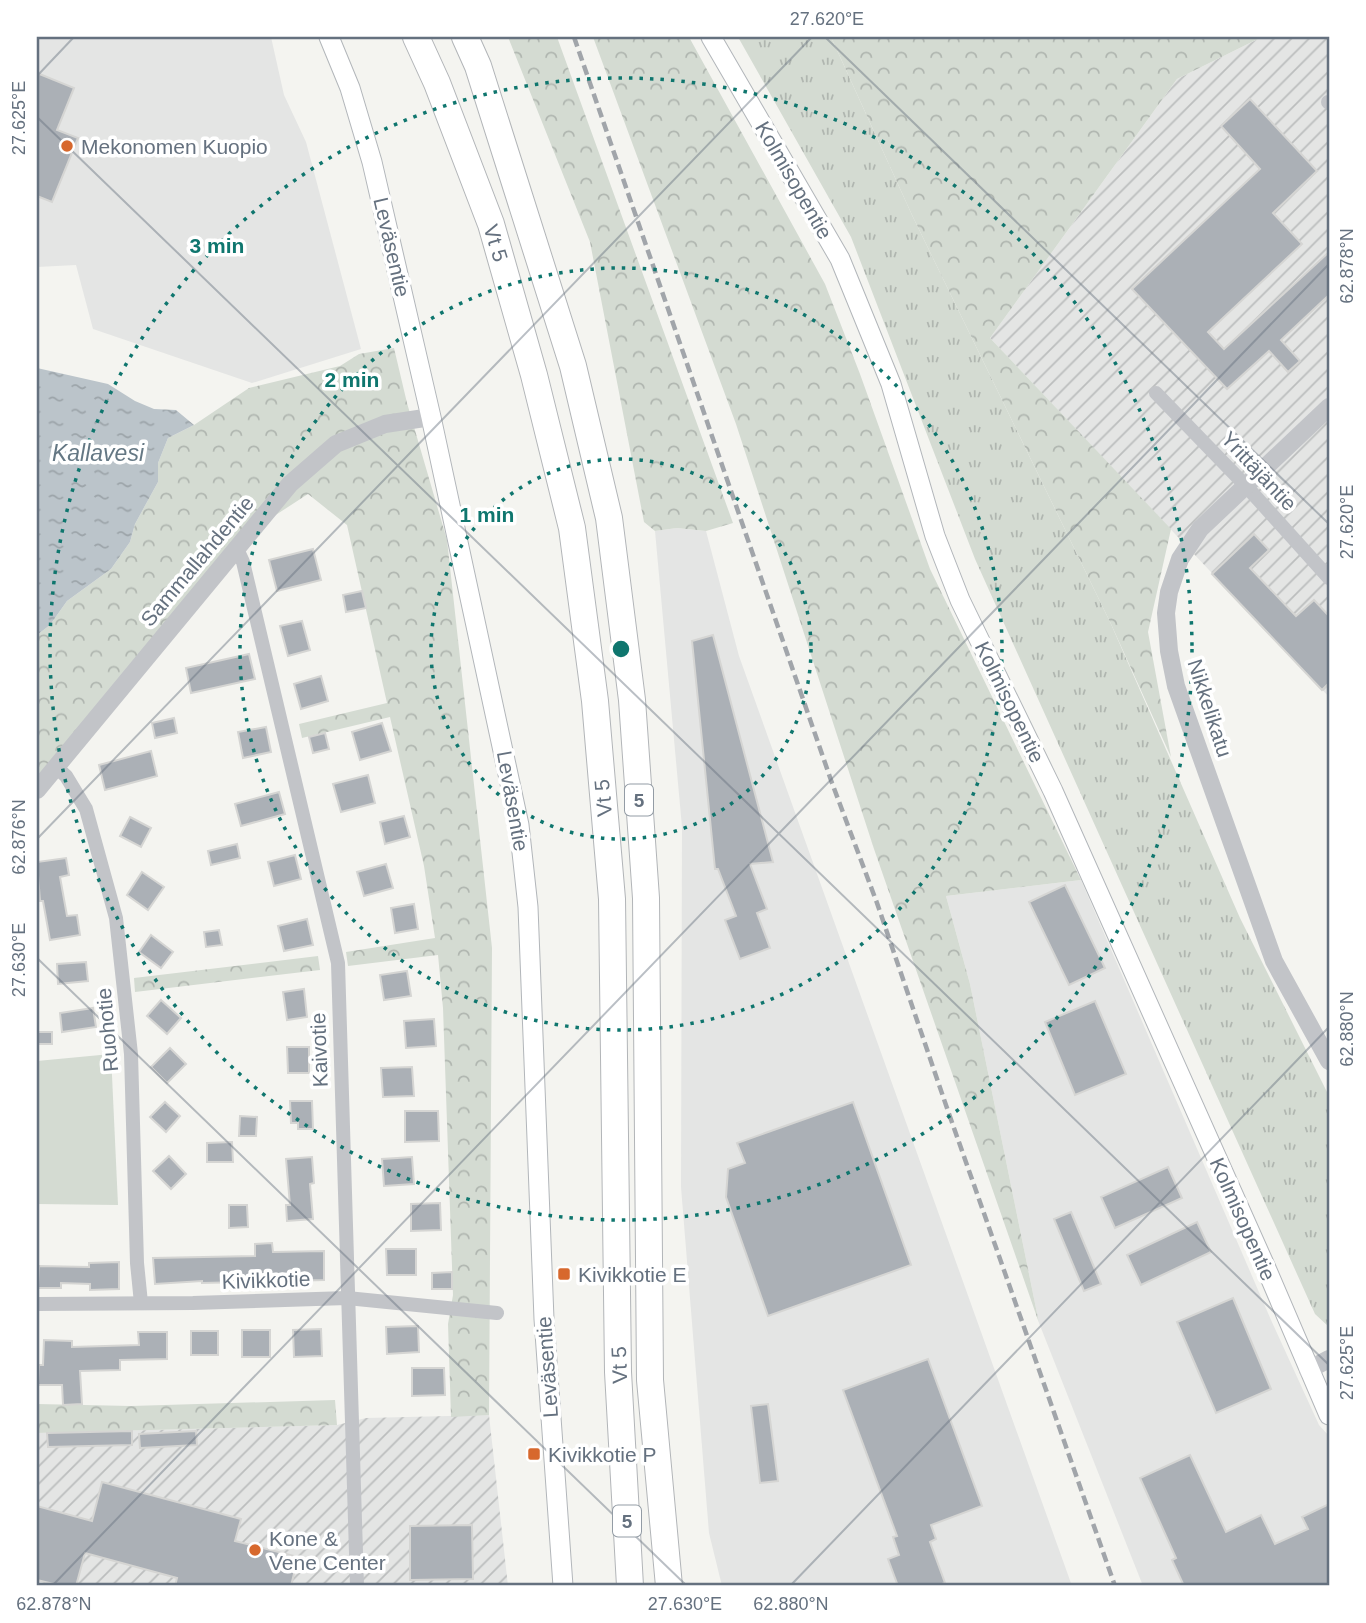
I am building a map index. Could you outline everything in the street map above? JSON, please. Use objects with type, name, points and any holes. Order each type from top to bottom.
[{"type":"highway","name":"Vt 5","points":[[416,37],[437,83],[491,224],[534,374],[573,541],[595,701],[612,900],[618,1372],[630,1586]]},
{"type":"highway","name":"Vt 5","points":[[465,37],[482,78],[573,366],[611,531],[632,700],[646,898],[650,1380],[668,1586]]},
{"type":"main road","name":"Leväsentie","points":[[329,37],[350,88],[372,162],[500,729],[520,839],[528,907],[544,1319],[563,1586]]},
{"type":"main road","name":"Kolmisopentie","points":[[712,37],[840,259],[891,384],[935,537],[960,600],[1053,791],[1329,1415]]},
{"type":"street","name":"Yrittäjäntie","points":[[1156,393],[1329,579]]},
{"type":"street","name":"Nikkelikatu","points":[[1329,407],[1200,529],[1180,559],[1166,613],[1168,651],[1176,686],[1274,961],[1329,1061]]},
{"type":"street","name":"Sammallahdentie","points":[[37,790],[290,484],[336,444],[385,424],[431,417]]},
{"type":"street","name":"Kaivotie","points":[[237,549],[243,562],[338,963],[357,1586]]},
{"type":"street","name":"Ruohotie","points":[[56,767],[66,776],[86,809],[117,918],[131,1054],[141,1303]]},
{"type":"street","name":"Kivikkotie","points":[[37,1304],[347,1298],[497,1313]]},
{"type":"street","points":[[1308,1370],[1329,1359]]},
{"type":"shaded area","points":[[37,37],[271,37],[284,95],[306,142],[361,349],[252,383],[93,329],[76,265],[37,267]]},
{"type":"shaded area","points":[[1262,37],[1329,37],[1329,697],[990,338],[1177,79]]},
{"type":"shaded area","points":[[677,528],[706,531],[739,656],[1072,1586],[722,1586],[709,1533],[681,1187],[682,827],[655,531]]},
{"type":"shaded area","points":[[1081,880],[1271,1320],[1319,1425],[1329,1436],[1329,1586],[1143,1586],[1039,1323],[970,984],[946,896]]},
{"type":"shaded area","points":[[489,1415],[508,1586],[37,1586],[37,1433],[337,1425],[366,1418]]},
{"type":"green space","points":[[508,37],[557,37],[733,523],[706,531],[677,528],[655,531],[644,522],[590,242]]},
{"type":"green space","points":[[593,37],[689,37],[825,284],[930,569],[1081,880],[946,896],[970,984],[1039,1323],[874,849],[736,424]]},
{"type":"green space","points":[[738,37],[831,37],[912,215],[1111,624],[1240,918],[1329,1096],[1329,1327],[1315,1314],[975,559],[851,237]]},
{"type":"green space","points":[[831,37],[1262,37],[1177,79],[990,338],[1171,529],[1148,632],[1171,757],[1111,624],[912,215]]},
{"type":"green space","points":[[394,348],[407,403],[447,540],[492,948],[489,1415],[451,1417],[448,1324],[453,1295],[443,1008],[438,955],[348,966],[346,952],[435,938],[424,866],[390,717],[302,738],[299,724],[387,703],[347,525],[308,494],[228,546],[37,785],[37,635],[50,625],[67,601],[111,569],[130,542],[135,524],[158,482],[158,463],[168,438],[194,425],[249,388],[340,366],[359,354]]},
{"type":"green space","points":[[318,956],[320,970],[135,992],[134,978]]},
{"type":"green space","points":[[111,1054],[118,1205],[37,1204],[37,1061]]},
{"type":"green space","points":[[335,1400],[337,1425],[37,1433],[37,1404],[131,1406]]},
{"type":"water","name":"Kallavesi","points":[[37,368],[108,384],[154,409],[176,410],[194,425],[168,438],[158,463],[158,482],[135,524],[130,542],[111,569],[67,601],[50,625],[37,635]]},
{"type":"building","points":[[37,73],[74,88],[57,130],[78,138],[52,202],[37,196]]},
{"type":"building","points":[[1250,99],[1317,171],[1273,213],[1302,244],[1208,332],[1224,349],[1329,252],[1329,295],[1281,340],[1300,361],[1288,372],[1269,351],[1227,389],[1132,289],[1260,169],[1221,126]]},
{"type":"building","points":[[1254,534],[1269,550],[1250,568],[1296,616],[1314,600],[1329,616],[1329,683],[1322,690],[1212,574]]},
{"type":"building","points":[[313,549],[321,580],[277,591],[269,560]]},
{"type":"building","points":[[362,591],[366,608],[346,612],[343,595]]},
{"type":"building","points":[[302,621],[310,650],[288,656],[280,626]]},
{"type":"building","points":[[713,635],[773,862],[750,864],[767,909],[757,913],[770,948],[740,959],[725,920],[736,916],[718,869],[715,869],[692,641]]},
{"type":"building","points":[[249,654],[255,679],[191,693],[186,668]]},
{"type":"building","points":[[321,676],[328,701],[301,709],[294,684]]},
{"type":"building","points":[[174,718],[177,733],[155,738],[152,723]]},
{"type":"building","points":[[382,723],[391,751],[360,760],[352,732]]},
{"type":"building","points":[[266,727],[271,752],[243,758],[238,732]]},
{"type":"building","points":[[325,733],[329,749],[313,753],[309,737]]},
{"type":"building","points":[[151,751],[157,776],[105,790],[99,765]]},
{"type":"building","points":[[368,775],[375,803],[341,812],[333,784]]},
{"type":"building","points":[[279,792],[285,814],[241,826],[235,804]]},
{"type":"building","points":[[404,816],[410,837],[385,844],[380,822]]},
{"type":"building","points":[[130,817],[151,828],[141,847],[120,836]]},
{"type":"building","points":[[237,844],[240,858],[211,865],[208,851]]},
{"type":"building","points":[[295,855],[301,879],[274,886],[268,862]]},
{"type":"building","points":[[66,858],[69,875],[60,877],[67,916],[77,915],[80,935],[50,940],[43,901],[40,901],[37,862]]},
{"type":"building","points":[[386,864],[393,888],[364,896],[357,872]]},
{"type":"building","points":[[142,872],[164,887],[148,910],[127,895]]},
{"type":"building","points":[[1065,885],[1105,968],[1069,985],[1029,902]]},
{"type":"building","points":[[414,904],[418,929],[395,933],[391,908]]},
{"type":"building","points":[[307,919],[313,945],[284,951],[278,926]]},
{"type":"building","points":[[219,930],[222,945],[206,947],[204,932]]},
{"type":"building","points":[[151,935],[173,952],[161,968],[139,952]]},
{"type":"building","points":[[86,962],[88,981],[58,984],[57,964]]},
{"type":"building","points":[[407,971],[411,996],[384,1000],[380,975]]},
{"type":"building","points":[[304,989],[307,1017],[287,1020],[283,992]]},
{"type":"building","points":[[161,1000],[181,1018],[167,1034],[147,1016]]},
{"type":"building","points":[[1095,1001],[1126,1074],[1075,1095],[1045,1022]]},
{"type":"building","points":[[93,1008],[96,1027],[62,1032],[60,1013]]},
{"type":"building","points":[[434,1019],[436,1046],[406,1048],[404,1021]]},
{"type":"building","points":[[38,1032],[52,1032],[52,1044],[38,1044]]},
{"type":"building","points":[[287,1047],[309,1047],[309,1073],[288,1073]]},
{"type":"building","points":[[170,1048],[186,1064],[167,1083],[151,1067]]},
{"type":"building","points":[[412,1067],[414,1096],[383,1097],[381,1068]]},
{"type":"building","points":[[290,1101],[312,1101],[313,1129],[298,1129],[298,1123],[291,1123]]},
{"type":"building","points":[[165,1102],[180,1116],[166,1132],[150,1117]]},
{"type":"building","points":[[853,1102],[911,1265],[768,1316],[726,1197],[728,1169],[745,1163],[737,1143]]},
{"type":"building","points":[[405,1111],[438,1111],[439,1141],[405,1142]]},
{"type":"building","points":[[240,1116],[257,1117],[256,1136],[239,1136]]},
{"type":"building","points":[[232,1142],[233,1162],[207,1162],[207,1143]]},
{"type":"building","points":[[169,1156],[186,1174],[171,1189],[153,1171]]},
{"type":"building","points":[[312,1157],[314,1183],[310,1184],[313,1219],[287,1221],[286,1205],[290,1205],[286,1159]]},
{"type":"building","points":[[412,1157],[414,1184],[384,1186],[382,1159]]},
{"type":"building","points":[[1168,1167],[1182,1198],[1115,1228],[1101,1197]]},
{"type":"building","points":[[440,1203],[441,1230],[411,1231],[411,1204]]},
{"type":"building","points":[[229,1205],[247,1205],[248,1227],[229,1228]]},
{"type":"building","points":[[1071,1212],[1101,1284],[1084,1291],[1054,1219]]},
{"type":"building","points":[[1197,1222],[1211,1252],[1141,1285],[1127,1255]]},
{"type":"building","points":[[272,1243],[273,1252],[324,1251],[324,1280],[155,1284],[153,1258],[255,1256],[255,1244]]},
{"type":"building","points":[[386,1249],[416,1249],[416,1275],[387,1275]]},
{"type":"building","points":[[119,1262],[119,1289],[90,1290],[90,1284],[61,1283],[61,1288],[38,1288],[39,1266],[89,1267],[89,1263]]},
{"type":"building","points":[[452,1272],[452,1289],[432,1289],[432,1273]]},
{"type":"building","points":[[1233,1298],[1271,1389],[1216,1413],[1177,1322]]},
{"type":"building","points":[[418,1326],[419,1352],[387,1354],[386,1327]]},
{"type":"building","points":[[321,1329],[322,1356],[294,1357],[293,1330]]},
{"type":"building","points":[[242,1330],[270,1330],[270,1357],[242,1357]]},
{"type":"building","points":[[191,1331],[218,1331],[218,1355],[191,1355]]},
{"type":"building","points":[[138,1332],[167,1332],[167,1359],[120,1360],[120,1370],[80,1371],[82,1404],[63,1405],[62,1385],[38,1385],[39,1365],[43,1365],[44,1340],[72,1341],[72,1347],[139,1345]]},
{"type":"building","points":[[928,1359],[982,1506],[931,1525],[936,1539],[930,1542],[945,1583],[936,1586],[898,1586],[888,1559],[899,1555],[893,1537],[897,1536],[843,1390]]},
{"type":"building","points":[[412,1368],[444,1368],[445,1395],[412,1396]]},
{"type":"building","points":[[768,1404],[778,1481],[760,1483],[751,1406]]},
{"type":"building","points":[[132,1431],[132,1445],[48,1447],[47,1433]]},
{"type":"building","points":[[196,1431],[197,1445],[140,1448],[139,1434]]},
{"type":"building","points":[[1190,1455],[1226,1532],[1261,1515],[1275,1544],[1308,1529],[1302,1517],[1329,1504],[1329,1586],[1184,1586],[1172,1560],[1176,1558],[1140,1478]]},
{"type":"building","points":[[102,1482],[241,1519],[235,1541],[298,1557],[291,1586],[175,1586],[177,1578],[85,1553],[76,1586],[62,1586],[37,1580],[37,1506],[92,1521]]},
{"type":"building","points":[[472,1525],[473,1579],[410,1580],[410,1526]]},
{"type":"railway","points":[[574,37],[832,783],[877,903],[1115,1586]]},
{"type":"place","name":"Mekonomen Kuopio","points":[[67,146]]},
{"type":"place","name":"Kivikkotie E","points":[[564,1274]]},
{"type":"place","name":"Kivikkotie P","points":[[534,1454]]},
{"type":"place","name":"Kone & Vene Center","points":[[255,1550]]}]
